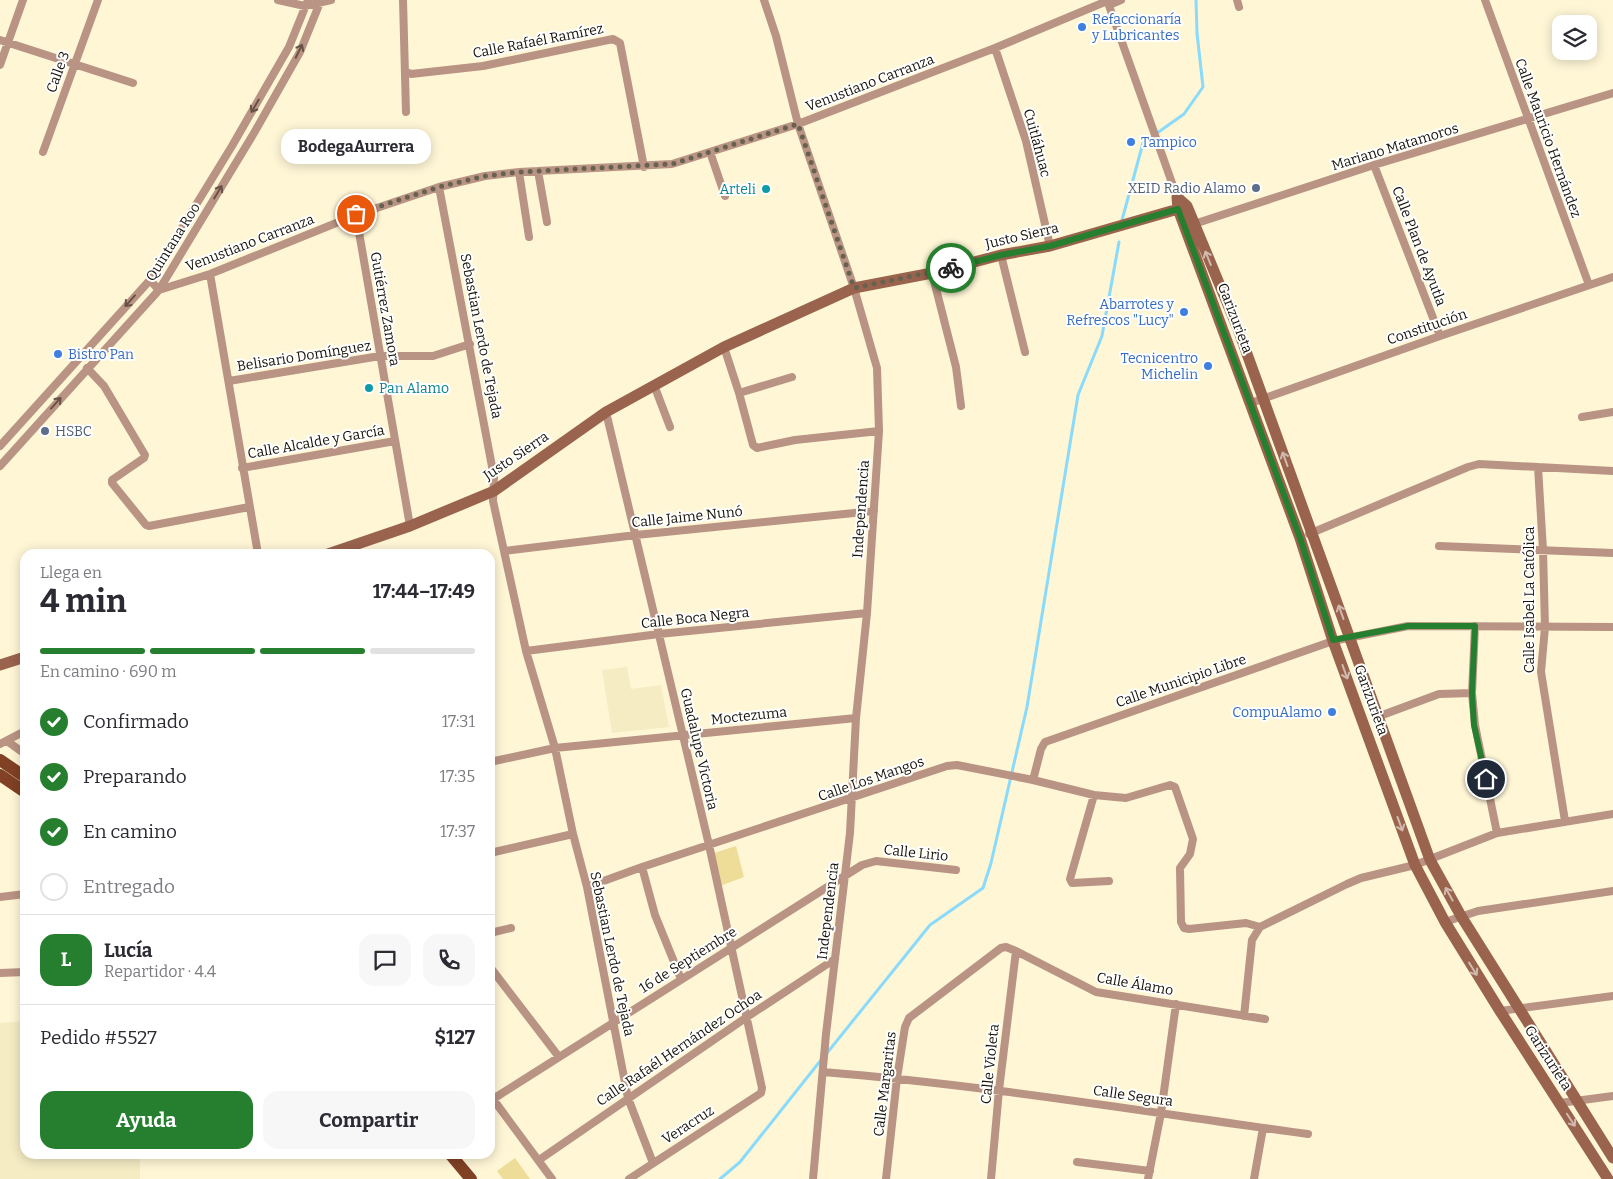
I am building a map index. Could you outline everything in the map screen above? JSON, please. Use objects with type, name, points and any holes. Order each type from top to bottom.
[{"type":"main road","name":"Garizurieta","points":[[1177,197],[1190,226],[1300,538],[1333,640],[1415,865],[1445,922],[1608,1179]]},
{"type":"main road","name":"Justo Sierra","points":[[343,549],[410,526],[494,491],[606,412],[724,347],[854,288],[932,273],[1001,255],[1050,246],[1183,208]]},
{"type":"main road","name":"Garizurieta","points":[[1190,226],[1238,329],[1430,860],[1461,916],[1518,1009],[1613,1158]]},
{"type":"main road","points":[[0,665],[20,659]]},
{"type":"main road","points":[[0,760],[20,774]]},
{"type":"main road","points":[[0,775],[20,789]]},
{"type":"main road","points":[[454,1159],[471,1179]]},
{"type":"street","points":[[0,65],[4,41],[23,0]]},
{"type":"street","name":"Calle 3","points":[[43,152],[98,0]]},
{"type":"street","points":[[278,0],[306,3],[331,0]]},
{"type":"street","points":[[403,0],[406,112]]},
{"type":"street","name":"Independencia","points":[[764,0],[776,36],[798,124],[854,288],[877,368],[879,430],[867,613],[856,718],[846,875],[826,1034],[813,1179]]},
{"type":"street","name":"Venustiano Carranza","points":[[159,290],[210,274],[356,214],[439,187],[485,176],[519,172],[644,167],[672,164],[798,124],[1108,2],[1120,0]]},
{"type":"street","name":"Calle Mauricio Hernández","points":[[1485,0],[1589,285]]},
{"type":"street","name":"Quintana Roo","points":[[0,466],[159,290],[300,52],[320,1]]},
{"type":"street","name":"Garizurieta","points":[[1108,2],[1177,197]]},
{"type":"street","name":"Quintana Roo","points":[[0,446],[150,280],[290,47],[306,3]]},
{"type":"street","name":"Calle Rafaél Ramírez","points":[[405,71],[411,74],[483,66],[613,39],[620,43],[644,167]]},
{"type":"street","points":[[4,41],[133,84]]},
{"type":"street","name":"Cuitláhuac","points":[[994,48],[1026,141],[1050,246]]},
{"type":"street","name":"Mariano Matamoros","points":[[1190,226],[1374,165],[1613,93]]},
{"type":"street","points":[[710,152],[726,196]]},
{"type":"street","name":"Calle Plan de Ayutla","points":[[1374,165],[1440,336]]},
{"type":"street","points":[[538,171],[547,222]]},
{"type":"street","points":[[519,172],[529,237]]},
{"type":"street","name":"Sebastian Lerdo de Tejada","points":[[439,187],[494,477],[493,501],[526,651],[555,748],[573,834],[587,887],[628,1098],[653,1163]]},
{"type":"street","name":"Gutiérrez Zamora","points":[[356,214],[410,526]]},
{"type":"street","points":[[1001,255],[1025,352]]},
{"type":"street","points":[[932,273],[956,367],[961,406]]},
{"type":"street","points":[[210,274],[257,549]]},
{"type":"street","name":"Constitución","points":[[1251,403],[1440,336],[1613,278]]},
{"type":"street","points":[[150,280],[159,290]]},
{"type":"street","name":"Belisario Domínguez","points":[[229,381],[380,356],[433,356],[470,344]]},
{"type":"street","points":[[724,347],[753,445],[757,448],[795,440],[879,430]]},
{"type":"street","points":[[87,368],[104,386],[145,455],[144,458],[112,480],[112,483],[146,525],[249,507]]},
{"type":"street","points":[[739,393],[792,377]]},
{"type":"street","points":[[654,385],[670,427]]},
{"type":"street","name":"Guadalupe Victoria","points":[[606,412],[709,846],[762,1088],[761,1093]]},
{"type":"street","points":[[1582,417],[1613,412]]},
{"type":"street","name":"Calle Alcalde y García","points":[[242,468],[395,441]]},
{"type":"street","points":[[1300,538],[1479,464],[1613,470]]},
{"type":"street","name":"Calle Isabel La Católica","points":[[1538,467],[1544,550],[1544,627],[1541,672],[1565,822]]},
{"type":"street","name":"Calle Jaime Nunó","points":[[504,551],[636,535],[874,511]]},
{"type":"street","points":[[1439,546],[1613,553]]},
{"type":"street","name":"Calle Boca Negra","points":[[526,651],[659,634],[867,613]]},
{"type":"street","name":"Calle Municipio Libre","points":[[1033,780],[1041,749],[1045,742],[1333,640],[1408,626],[1613,627]]},
{"type":"street","points":[[1475,626],[1472,693],[1474,725],[1497,832]]},
{"type":"street","points":[[1377,717],[1439,694],[1472,693]]},
{"type":"street","name":"Moctezuma","points":[[495,761],[555,748],[856,718]]},
{"type":"street","points":[[3,743],[20,734]]},
{"type":"street","points":[[3,743],[20,752]]},
{"type":"street","name":"Calle Los Mangos","points":[[587,887],[947,766],[957,765],[1025,778],[1094,795],[1126,798],[1170,785],[1175,787],[1193,839],[1190,854],[1180,868],[1181,922],[1184,928],[1246,923],[1260,927]]},
{"type":"street","points":[[1094,795],[1070,879],[1072,882],[1109,881]]},
{"type":"street","points":[[1244,1016],[1252,940],[1260,927],[1361,878],[1430,860],[1497,832],[1613,814]]},
{"type":"street","points":[[495,852],[573,834]]},
{"type":"street","name":"Calle Lirio","points":[[846,875],[862,865],[876,861],[956,870]]},
{"type":"street","points":[[642,867],[656,915],[681,979]]},
{"type":"street","name":"16 de Septiembre","points":[[495,1095],[614,1023],[846,875]]},
{"type":"street","points":[[1445,922],[1478,911],[1613,891]]},
{"type":"street","points":[[0,897],[20,895]]},
{"type":"street","points":[[495,932],[511,928]]},
{"type":"street","name":"Calle Álamo","points":[[1001,948],[1006,947],[1016,951],[1096,992],[1265,1019]]},
{"type":"street","name":"Calle Margaritas","points":[[886,1179],[897,1078],[905,1027],[909,1018],[1001,948]]},
{"type":"street","name":"Calle Violeta","points":[[991,1179],[999,1090],[1016,951]]},
{"type":"street","name":"Calle Rafaél Hernández Ochoa","points":[[539,1160],[835,959]]},
{"type":"street","points":[[0,973],[20,972]]},
{"type":"street","points":[[495,974],[559,1057]]},
{"type":"street","points":[[1500,1011],[1613,996]]},
{"type":"street","points":[[1077,1162],[1149,1175],[1176,1004]]},
{"type":"street","name":"Calle Segura","points":[[823,1068],[999,1090],[1308,1134]]},
{"type":"street","name":"Veracruz","points":[[630,1179],[761,1093]]},
{"type":"street","points":[[1560,1103],[1613,1096]]},
{"type":"street","points":[[495,1101],[552,1179]]},
{"type":"street","points":[[1254,1179],[1263,1128]]},
{"type":"shaded area","points":[[627,667],[631,689],[661,685],[669,727],[612,733],[602,670]]},
{"type":"shaded area","points":[[736,846],[744,877],[720,886],[714,853]]},
{"type":"shaded area","points":[[20,1021],[20,1159],[140,1159],[140,1179],[0,1179],[0,1023]]},
{"type":"shaded area","points":[[515,1158],[530,1179],[503,1179],[497,1171]]},
{"type":"waterway","points":[[1122,220],[1143,143],[1184,114],[1203,87],[1197,33],[1196,0]]},
{"type":"waterway","points":[[827,1053],[930,925],[983,888],[991,863],[1027,707],[1078,395],[1102,336],[1119,242]]},
{"type":"waterway","points":[[720,1179],[740,1162],[821,1060]]},
{"type":"way so far","points":[[356,214],[439,187],[485,176],[519,172],[644,167],[672,164],[798,124],[854,288],[951,268]]},
{"type":"place","name":"Refaccionaría y Lubricantes","points":[[1082,27]]},
{"type":"place","name":"Tampico","points":[[1131,142]]},
{"type":"place","name":"XEID Radio Alamo","points":[[1256,188]]},
{"type":"place","name":"Arteli","points":[[766,189]]},
{"type":"place","name":"BodegaAurrera","points":[[356,214]]},
{"type":"place","name":"Abarrotes y Refrescos \"Lucy\"","points":[[1184,312]]},
{"type":"place","name":"Bistro Pan","points":[[58,354]]},
{"type":"place","name":"Tecnicentro Michelin","points":[[1208,366]]},
{"type":"place","name":"Pan Alamo","points":[[369,388]]},
{"type":"place","name":"HSBC","points":[[45,431]]},
{"type":"place","name":"CompuAlamo","points":[[1332,712]]},
{"type":"route","points":[[951,268],[1001,255],[1050,246],[1178,209],[1226,334],[1300,538],[1333,640],[1408,626],[1475,626],[1472,693],[1474,725],[1486,779]]}]
